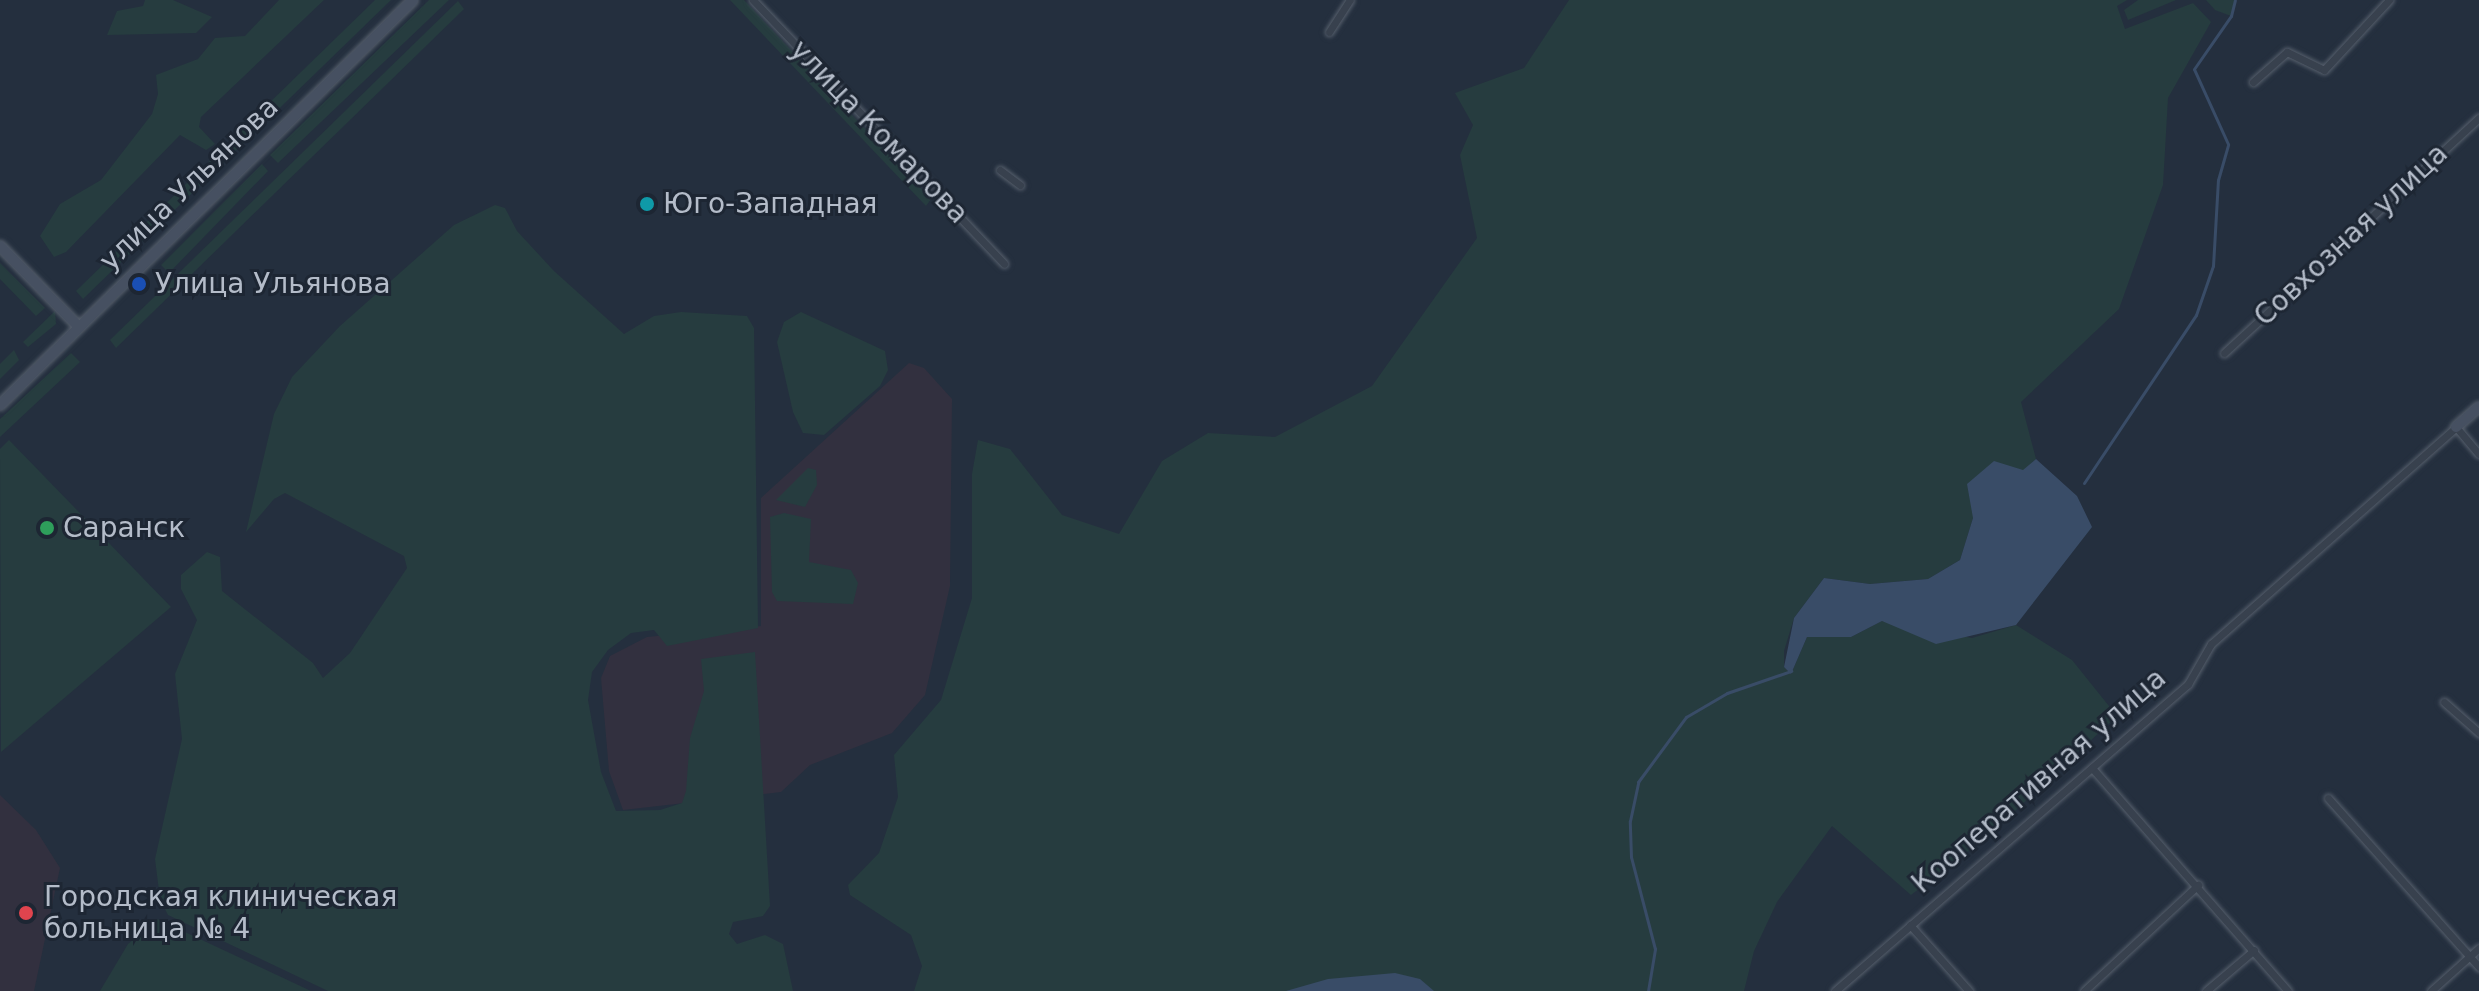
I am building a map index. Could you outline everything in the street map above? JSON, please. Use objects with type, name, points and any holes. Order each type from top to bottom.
[{"type":"main road","name":"улица Ульянова","points":[[0,405],[413,0]]},
{"type":"main road","points":[[0,246],[78,326]]},
{"type":"main road","name":"Кооперативная улица","points":[[2456,427],[2479,407]]},
{"type":"street","name":"улица Комарова","points":[[753,0],[1004,264]]},
{"type":"street","points":[[1329,32],[1350,0]]},
{"type":"street","points":[[2253,82],[2287,52],[2324,70],[2389,0]]},
{"type":"street","name":"Совхозная улица","points":[[2224,353],[2479,118]]},
{"type":"street","points":[[1000,170],[1020,185]]},
{"type":"street","points":[[2456,427],[2479,454]]},
{"type":"street","name":"Кооперативная улица","points":[[1835,991],[2188,684],[2211,644],[2456,427]]},
{"type":"street","points":[[2444,702],[2479,733]]},
{"type":"street","points":[[2092,768],[2288,991]]},
{"type":"street","points":[[2328,798],[2479,967]]},
{"type":"street","points":[[2084,991],[2198,885]]},
{"type":"street","points":[[1910,925],[1969,991]]},
{"type":"street","points":[[2431,991],[2479,948]]},
{"type":"street","points":[[2206,991],[2254,950]]},
{"type":"shaded area","points":[[909,363],[924,368],[952,399],[950,586],[925,695],[892,733],[810,765],[781,792],[623,810],[609,771],[601,678],[610,656],[647,637],[761,626],[761,498]]},
{"type":"shaded area","name":"Городская клиническая больница № 4","points":[[0,795],[36,830],[60,868],[34,991],[0,991]]},
{"type":"green space","points":[[145,0],[173,0],[212,17],[196,33],[107,35],[117,11],[143,6]]},
{"type":"green space","points":[[279,0],[324,0],[201,117],[199,127],[215,144],[206,150],[180,135],[66,252],[54,257],[40,236],[60,204],[101,180],[152,114],[158,94],[156,75],[198,59],[215,38],[245,36]]},
{"type":"green space","points":[[375,0],[391,0],[83,299],[76,291]]},
{"type":"green space","points":[[429,0],[449,0],[278,163],[270,155]]},
{"type":"green space","points":[[730,0],[744,0],[931,199],[926,206]]},
{"type":"green space","points":[[1569,0],[2127,0],[2117,6],[2125,29],[2193,3],[2211,22],[2168,98],[2163,185],[2119,309],[2021,402],[2036,459],[1973,518],[1960,560],[1928,579],[1870,584],[1824,578],[1794,618],[1784,651],[1784,667],[1791,674],[1807,637],[1851,637],[1882,621],[1972,638],[2016,625],[2072,660],[2117,716],[1987,837],[1911,895],[1832,826],[1777,902],[1754,951],[1744,991],[914,991],[922,966],[911,935],[850,895],[848,885],[879,853],[898,797],[894,755],[941,700],[972,598],[972,474],[978,440],[1010,449],[1062,515],[1119,534],[1162,461],[1208,433],[1275,437],[1372,386],[1477,238],[1460,155],[1473,125],[1455,93],[1524,68]]},
{"type":"green space","points":[[2138,0],[2176,0],[2128,20],[2124,10]]},
{"type":"green space","points":[[2206,0],[2235,0],[2231,16],[2215,10]]},
{"type":"green space","points":[[458,1],[464,9],[116,348],[110,340]]},
{"type":"green space","points":[[262,164],[268,171],[169,273],[161,265]]},
{"type":"green space","points":[[495,205],[505,208],[517,231],[554,271],[624,334],[654,316],[681,312],[747,316],[754,328],[758,628],[667,646],[654,630],[631,633],[608,650],[592,672],[588,700],[601,772],[616,811],[660,810],[682,803],[686,791],[690,738],[704,691],[701,659],[755,652],[770,906],[763,916],[733,922],[729,934],[737,944],[765,935],[783,944],[793,991],[328,991],[168,915],[160,899],[155,859],[182,739],[175,674],[197,620],[181,589],[181,575],[207,552],[220,557],[222,591],[313,663],[323,678],[350,653],[407,568],[404,556],[285,493],[274,499],[246,532],[274,414],[292,377],[340,326],[454,225]]},
{"type":"green space","points":[[0,263],[45,308],[36,316],[0,279]]},
{"type":"green space","points":[[55,311],[56,324],[28,347],[23,342]]},
{"type":"green space","points":[[801,312],[885,351],[888,370],[880,386],[824,435],[803,433],[793,412],[777,342],[784,322]]},
{"type":"green space","points":[[14,350],[19,360],[0,379],[0,364]]},
{"type":"green space","points":[[71,353],[80,362],[0,437],[0,419]]},
{"type":"green space","name":"Саранск","points":[[9,440],[171,607],[1,752],[0,449]]},
{"type":"green space","points":[[808,468],[816,470],[817,485],[805,507],[776,500]]},
{"type":"green space","points":[[784,513],[811,519],[809,562],[851,570],[858,583],[853,604],[777,601],[772,592],[770,517]]},
{"type":"green space","points":[[157,919],[311,991],[100,991],[128,944]]},
{"type":"water","points":[[2036,459],[2077,496],[2092,527],[2016,625],[1936,644],[1882,621],[1851,637],[1807,637],[1791,674],[1784,667],[1794,618],[1824,578],[1870,584],[1928,579],[1960,560],[1973,518],[1967,484],[1994,461],[2023,470]]},
{"type":"water","points":[[1395,973],[1420,979],[1434,991],[1286,991],[1328,979]]},
{"type":"waterway","points":[[2084,483],[2196,315],[2213,266],[2218,180],[2228,144],[2194,69],[2231,16],[2235,0]]},
{"type":"waterway","points":[[1648,991],[1655,949],[1631,857],[1630,821],[1638,782],[1686,717],[1727,693],[1791,671]]},
{"type":"place","name":"Юго-Западная","points":[[647,204]]},
{"type":"place","name":"Улица Ульянова","points":[[139,284]]},
{"type":"place","name":"Саранск","points":[[47,528]]},
{"type":"place","name":"Городская клиническая больница № 4","points":[[26,913]]}]
